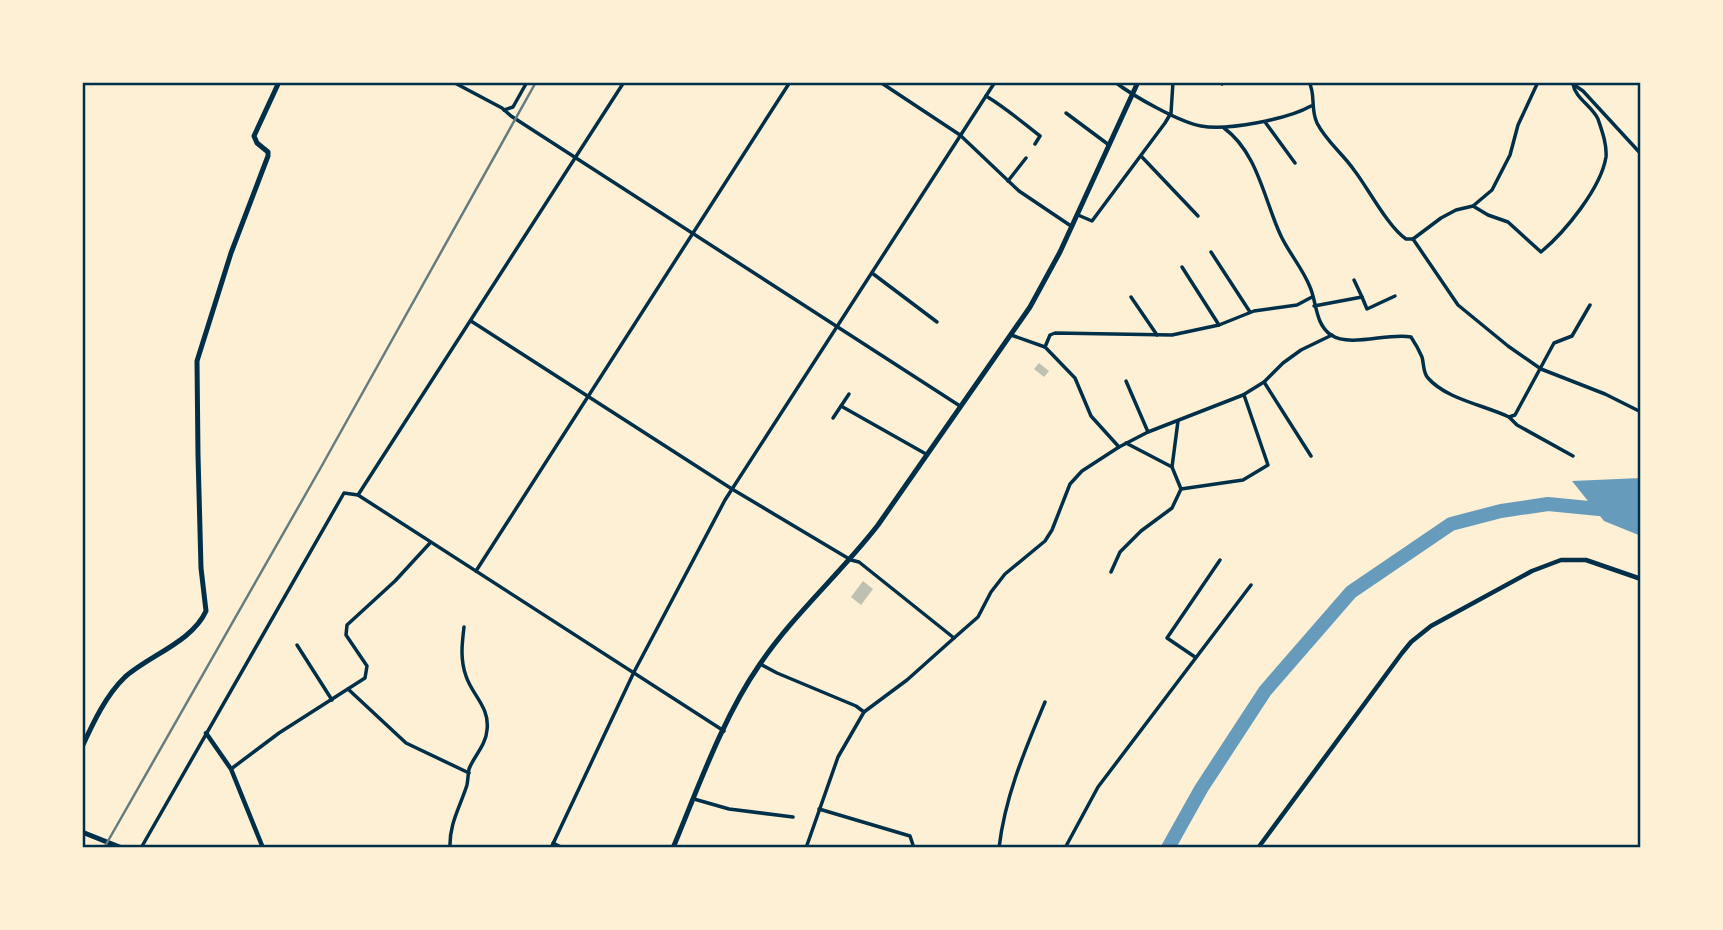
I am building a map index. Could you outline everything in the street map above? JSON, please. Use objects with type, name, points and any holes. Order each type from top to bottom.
[{"type":"main road","points":[[82,747],[99,713],[124,678],[192,632],[206,611],[199,494],[197,361],[231,253],[268,156],[268,152],[257,143],[254,136],[279,82]]},
{"type":"main road","points":[[673,848],[736,704],[760,664],[784,633],[851,560],[962,407],[1043,286],[1138,82]]},
{"type":"main road","points":[[82,832],[122,848]]},
{"type":"street","points":[[453,82],[504,110],[962,407]]},
{"type":"street","points":[[504,110],[513,107],[527,82]]},
{"type":"street","points":[[358,495],[624,82]]},
{"type":"street","points":[[476,571],[790,82]]},
{"type":"street","points":[[880,82],[960,135],[1008,181],[1042,208],[1072,226]]},
{"type":"street","points":[[563,848],[552,846],[634,672],[732,489],[995,82]]},
{"type":"street","points":[[1115,82],[1133,94],[1200,126],[1224,128],[1265,121],[1298,113],[1311,106]]},
{"type":"street","points":[[1078,215],[1092,221],[1141,156],[1171,113],[1173,82]]},
{"type":"street","points":[[1309,82],[1313,94],[1311,106],[1319,127],[1353,168],[1395,229],[1406,239],[1413,240],[1441,218],[1456,210],[1474,206],[1485,198],[1497,183],[1510,155],[1521,116],[1538,82]]},
{"type":"street","points":[[1474,206],[1488,215],[1508,222],[1541,251],[1560,236],[1586,201],[1606,156],[1605,141],[1596,116],[1574,90],[1572,83]]},
{"type":"street","points":[[1572,83],[1583,91],[1641,154]]},
{"type":"street","points":[[986,96],[1011,111],[1018,120],[1040,136],[1035,144]]},
{"type":"street","points":[[1066,114],[1109,145]]},
{"type":"street","points":[[1265,121],[1295,163]]},
{"type":"street","points":[[1224,128],[1236,139],[1254,169],[1280,235],[1311,288],[1320,321],[1332,335]]},
{"type":"street","points":[[1141,156],[1198,216]]},
{"type":"street","points":[[1008,181],[1026,158]]},
{"type":"street","points":[[1413,240],[1458,305],[1541,369],[1605,394],[1641,412]]},
{"type":"street","points":[[1211,252],[1250,312]]},
{"type":"street","points":[[1182,267],[1219,325]]},
{"type":"street","points":[[872,273],[937,322]]},
{"type":"street","points":[[1354,280],[1367,309],[1395,296]]},
{"type":"street","points":[[1131,297],[1157,335]]},
{"type":"street","points":[[1045,347],[1050,335],[1055,333],[1172,335],[1219,325],[1250,312],[1297,305],[1312,297]]},
{"type":"street","points":[[1314,306],[1362,297]]},
{"type":"street","points":[[1508,417],[1515,415],[1554,343],[1572,336],[1590,306]]},
{"type":"street","points":[[471,321],[732,489],[851,560],[859,562],[954,638]]},
{"type":"street","points":[[1011,335],[1045,347],[1074,378],[1091,416],[1119,447]]},
{"type":"street","points":[[806,848],[838,757],[864,712],[907,680],[978,617],[990,592],[1005,574],[1045,541],[1070,484],[1076,477],[1119,447],[1148,432],[1244,395],[1264,382],[1301,350],[1332,335],[1359,340],[1411,337],[1422,358],[1426,376],[1431,381],[1463,400],[1489,407],[1508,417],[1517,425],[1573,456]]},
{"type":"street","points":[[1126,381],[1148,432]]},
{"type":"street","points":[[1264,382],[1311,456]]},
{"type":"street","points":[[833,418],[849,394]]},
{"type":"street","points":[[1181,489],[1243,480],[1268,465],[1244,395]]},
{"type":"street","points":[[841,406],[928,455]]},
{"type":"street","points":[[1111,572],[1120,552],[1141,531],[1172,508],[1181,489],[1172,467],[1178,419]]},
{"type":"street","points":[[1126,443],[1172,467]]},
{"type":"street","points":[[141,848],[344,493],[358,495],[724,731]]},
{"type":"street","points":[[231,769],[279,733],[365,678],[367,666],[346,635],[347,625],[430,542]]},
{"type":"street","points":[[1258,848],[1402,653],[1431,626],[1532,571],[1565,559],[1586,560],[1641,579]]},
{"type":"street","points":[[1195,656],[1167,638],[1220,560]]},
{"type":"street","points":[[1065,848],[1098,787],[1195,656],[1251,586]]},
{"type":"street","points":[[450,848],[450,833],[468,773],[488,728],[487,714],[467,679],[461,657],[464,627]]},
{"type":"street","points":[[297,645],[332,700]]},
{"type":"street","points":[[760,664],[864,712]]},
{"type":"street","points":[[348,689],[406,743],[468,773]]},
{"type":"street","points":[[999,848],[1006,804],[1045,702]]},
{"type":"street","points":[[206,733],[231,769],[263,848]]},
{"type":"street","points":[[694,799],[729,809],[793,817]]},
{"type":"street","points":[[819,809],[910,836],[914,848]]},
{"type":"water","points":[[1641,478],[1641,536],[1604,521],[1572,481]]},
{"type":"building","points":[[1039,363],[1049,371],[1044,377],[1034,369]]},
{"type":"building","points":[[863,581],[873,589],[861,605],[851,597]]},
{"type":"waterway","points":[[1168,848],[1201,789],[1265,691],[1351,592],[1451,524],[1501,511],[1548,504],[1599,509],[1641,506]]},
{"type":"railway","points":[[104,848],[536,82]]}]
